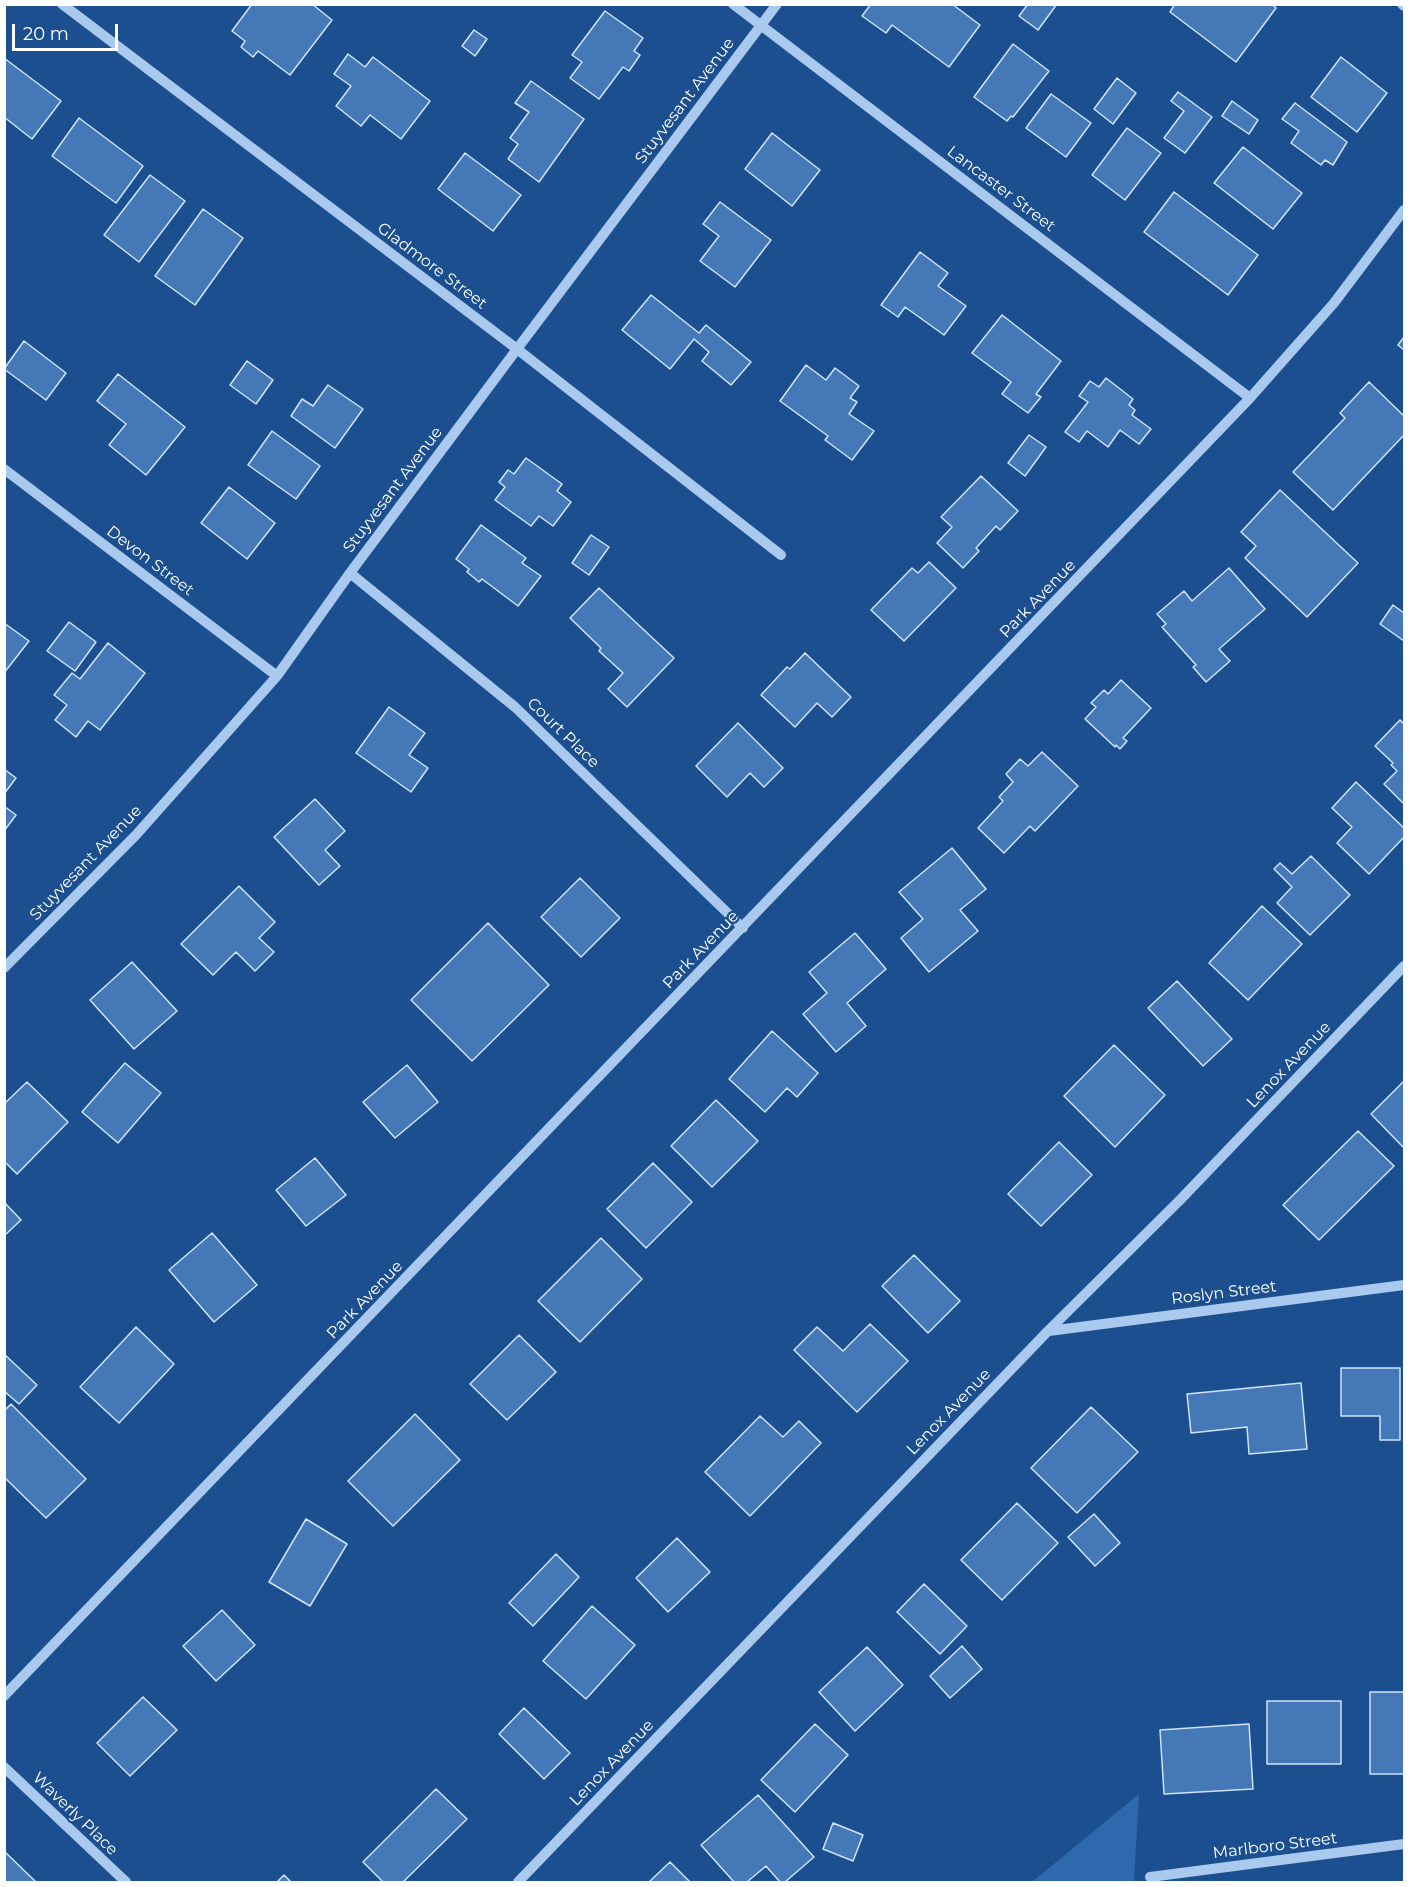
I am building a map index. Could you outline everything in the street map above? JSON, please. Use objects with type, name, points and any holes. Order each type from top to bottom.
[{"type":"street","name":"Gladmore Street","points":[[62,4],[517,349],[781,555]]},
{"type":"street","name":"Lancaster Street","points":[[734,4],[1250,398]]},
{"type":"street","name":"Stuyvesant Avenue","points":[[4,968],[136,835],[277,676],[350,573],[777,4]]},
{"type":"street","name":"Park Avenue","points":[[4,1696],[1250,398],[1334,303],[1404,210]]},
{"type":"street","name":"Devon Street","points":[[4,469],[277,676]]},
{"type":"street","name":"Court Place","points":[[350,573],[515,707],[743,928]]},
{"type":"street","name":"Lenox Avenue","points":[[518,1882],[1048,1331],[1180,1200],[1404,966]]},
{"type":"street","name":"Roslyn Street","points":[[1048,1331],[1404,1285]]},
{"type":"street","name":"Waverly Place","points":[[4,1767],[126,1882]]},
{"type":"street","name":"Marlboro Street","points":[[1150,1877],[1404,1844]]},
{"type":"shaded area","points":[[1139,1794],[1134,1882],[1032,1882]]},
{"type":"building","points":[[252,4],[312,4],[332,20],[290,75],[258,51],[253,57],[241,47],[245,41],[232,31]]},
{"type":"building","points":[[871,4],[952,4],[980,25],[949,67],[892,25],[886,33],[862,16]]},
{"type":"building","points":[[1028,4],[1057,4],[1038,30],[1019,16]]},
{"type":"building","points":[[1175,4],[1272,4],[1276,8],[1236,62],[1170,12]]},
{"type":"building","points":[[605,11],[643,38],[634,51],[640,55],[629,71],[623,67],[599,99],[570,78],[582,62],[572,55]]},
{"type":"building","points":[[474,30],[487,39],[475,56],[462,46]]},
{"type":"building","points":[[1013,44],[1049,71],[1013,117],[1011,116],[1007,121],[974,97]]},
{"type":"building","points":[[348,54],[365,67],[373,57],[430,101],[401,139],[370,115],[361,126],[336,106],[351,86],[334,74]]},
{"type":"building","points":[[1341,57],[1387,93],[1357,132],[1311,97]]},
{"type":"building","points":[[4,58],[61,101],[32,139],[4,117]]},
{"type":"building","points":[[1117,78],[1136,93],[1113,124],[1094,109]]},
{"type":"building","points":[[531,81],[584,119],[539,182],[508,159],[518,144],[510,138],[529,112],[515,103]]},
{"type":"building","points":[[1178,92],[1212,117],[1185,153],[1164,138],[1184,111],[1171,101]]},
{"type":"building","points":[[1051,94],[1091,123],[1066,157],[1026,128]]},
{"type":"building","points":[[1232,101],[1258,120],[1249,134],[1222,116]]},
{"type":"building","points":[[1295,103],[1347,142],[1333,165],[1325,160],[1321,165],[1291,143],[1299,131],[1282,119]]},
{"type":"building","points":[[79,118],[143,166],[116,203],[52,156]]},
{"type":"building","points":[[1127,128],[1161,153],[1125,200],[1092,175]]},
{"type":"building","points":[[772,133],[820,170],[792,206],[745,169]]},
{"type":"building","points":[[1243,147],[1302,193],[1273,229],[1214,183]]},
{"type":"building","points":[[465,153],[521,195],[493,231],[438,189]]},
{"type":"building","points":[[150,175],[185,201],[139,262],[104,235]]},
{"type":"building","points":[[1174,192],[1258,255],[1228,295],[1144,232]]},
{"type":"building","points":[[720,202],[771,240],[735,287],[700,261],[719,236],[703,224]]},
{"type":"building","points":[[203,209],[243,238],[195,305],[155,276]]},
{"type":"building","points":[[920,252],[948,273],[938,286],[966,306],[944,335],[905,307],[898,317],[881,305]]},
{"type":"building","points":[[651,295],[699,333],[706,325],[751,362],[731,385],[702,361],[709,352],[694,339],[670,369],[622,330]]},
{"type":"building","points":[[1002,315],[1061,361],[1036,394],[1041,397],[1028,413],[1002,394],[1011,382],[972,353]]},
{"type":"building","points":[[1404,337],[1404,350],[1398,345]]},
{"type":"building","points":[[24,341],[66,373],[46,400],[4,369]]},
{"type":"building","points":[[247,361],[273,380],[256,404],[230,385]]},
{"type":"building","points":[[806,365],[826,380],[835,368],[859,386],[850,398],[857,402],[849,414],[874,431],[852,460],[825,440],[828,436],[780,401]]},
{"type":"building","points":[[118,374],[185,427],[146,475],[109,445],[126,424],[97,401]]},
{"type":"building","points":[[1106,378],[1133,399],[1129,405],[1135,410],[1132,415],[1151,429],[1139,444],[1120,430],[1108,447],[1087,431],[1079,442],[1065,432],[1088,402],[1079,396],[1090,381],[1099,387]]},
{"type":"building","points":[[1369,382],[1404,416],[1404,435],[1333,510],[1293,472],[1345,418],[1340,413]]},
{"type":"building","points":[[328,385],[363,409],[335,448],[291,416],[302,399],[313,406]]},
{"type":"building","points":[[272,431],[320,466],[296,499],[248,465]]},
{"type":"building","points":[[1029,435],[1046,447],[1025,476],[1008,463]]},
{"type":"building","points":[[526,458],[562,484],[557,491],[571,502],[553,526],[539,516],[531,526],[495,500],[505,487],[499,482],[508,470],[514,474]]},
{"type":"building","points":[[981,476],[1018,511],[1000,530],[996,526],[976,548],[979,551],[963,568],[937,543],[952,527],[941,517]]},
{"type":"building","points":[[229,487],[275,523],[247,559],[201,523]]},
{"type":"building","points":[[1280,490],[1358,563],[1307,617],[1245,558],[1256,546],[1241,532]]},
{"type":"building","points":[[481,525],[526,558],[522,563],[541,576],[518,606],[482,579],[479,582],[467,572],[469,569],[456,559]]},
{"type":"building","points":[[591,535],[609,547],[589,575],[572,563]]},
{"type":"building","points":[[929,562],[956,588],[904,641],[871,610],[912,568],[918,573]]},
{"type":"building","points":[[1229,568],[1265,609],[1219,649],[1230,661],[1206,682],[1193,667],[1196,665],[1162,627],[1166,624],[1157,614],[1184,591],[1192,601]]},
{"type":"building","points":[[599,588],[674,658],[627,707],[608,689],[623,673],[599,651],[601,648],[570,618]]},
{"type":"building","points":[[1393,605],[1404,613],[1404,641],[1380,624]]},
{"type":"building","points":[[69,622],[96,642],[75,671],[47,651]]},
{"type":"building","points":[[4,623],[29,641],[4,673]]},
{"type":"building","points":[[108,643],[145,673],[100,730],[88,721],[76,737],[55,720],[67,705],[54,695],[72,673],[80,679]]},
{"type":"building","points":[[805,653],[851,697],[832,717],[817,703],[795,727],[761,695],[787,667],[790,669]]},
{"type":"building","points":[[1121,680],[1151,708],[1123,738],[1127,741],[1120,749],[1085,719],[1096,707],[1091,703],[1104,690],[1108,694]]},
{"type":"building","points":[[389,707],[425,733],[409,755],[428,768],[411,792],[356,753]]},
{"type":"building","points":[[1400,720],[1404,724],[1404,804],[1384,784],[1397,771],[1391,765],[1393,763],[1375,746]]},
{"type":"building","points":[[738,723],[783,768],[764,787],[750,773],[727,797],[696,766]]},
{"type":"building","points":[[1042,752],[1078,786],[1035,831],[1030,826],[1004,853],[978,828],[1003,801],[999,797],[1013,782],[1006,774],[1020,759],[1028,766]]},
{"type":"building","points":[[4,769],[16,778],[4,794]]},
{"type":"building","points":[[1356,782],[1404,828],[1404,837],[1369,874],[1337,843],[1352,827],[1332,808]]},
{"type":"building","points":[[315,799],[345,831],[325,850],[340,866],[319,885],[274,837]]},
{"type":"building","points":[[4,806],[16,815],[4,831]]},
{"type":"building","points":[[952,848],[986,889],[960,910],[978,931],[929,972],[901,938],[923,919],[899,892]]},
{"type":"building","points":[[1311,856],[1350,895],[1310,935],[1277,903],[1292,887],[1274,869],[1280,863],[1292,874]]},
{"type":"building","points":[[580,878],[620,918],[581,957],[541,917]]},
{"type":"building","points":[[239,886],[275,922],[259,938],[274,952],[255,971],[236,952],[213,975],[181,944]]},
{"type":"building","points":[[1262,906],[1302,944],[1248,1000],[1209,963]]},
{"type":"building","points":[[488,923],[549,985],[472,1061],[411,1000]]},
{"type":"building","points":[[855,933],[886,969],[847,1003],[866,1026],[836,1052],[803,1014],[827,993],[809,972]]},
{"type":"building","points":[[132,962],[177,1011],[134,1049],[90,1000]]},
{"type":"building","points":[[1177,981],[1232,1039],[1203,1066],[1148,1008]]},
{"type":"building","points":[[772,1031],[818,1073],[797,1097],[787,1088],[765,1112],[729,1079]]},
{"type":"building","points":[[1114,1045],[1165,1095],[1115,1147],[1064,1096]]},
{"type":"building","points":[[125,1063],[161,1093],[118,1143],[82,1112]]},
{"type":"building","points":[[407,1065],[438,1102],[395,1138],[363,1102]]},
{"type":"building","points":[[1404,1081],[1404,1145],[1403,1147],[1371,1114]]},
{"type":"building","points":[[27,1082],[68,1122],[17,1174],[4,1161],[4,1104]]},
{"type":"building","points":[[716,1100],[758,1141],[712,1187],[671,1146]]},
{"type":"building","points":[[1358,1131],[1394,1166],[1319,1240],[1283,1205]]},
{"type":"building","points":[[1059,1142],[1092,1175],[1041,1226],[1008,1194]]},
{"type":"building","points":[[315,1158],[346,1195],[306,1226],[276,1190]]},
{"type":"building","points":[[653,1163],[692,1202],[646,1248],[607,1209]]},
{"type":"building","points":[[4,1202],[21,1220],[4,1236]]},
{"type":"building","points":[[212,1233],[257,1285],[214,1322],[169,1270]]},
{"type":"building","points":[[601,1238],[642,1279],[580,1342],[538,1301]]},
{"type":"building","points":[[914,1255],[960,1301],[928,1333],[882,1286]]},
{"type":"building","points":[[870,1324],[908,1361],[857,1412],[794,1350],[817,1327],[843,1351]]},
{"type":"building","points":[[136,1327],[174,1364],[119,1423],[80,1387]]},
{"type":"building","points":[[519,1335],[556,1372],[507,1420],[470,1384]]},
{"type":"building","points":[[4,1354],[37,1385],[19,1404],[4,1391]]},
{"type":"building","points":[[1341,1368],[1400,1368],[1400,1440],[1380,1440],[1380,1416],[1341,1416]]},
{"type":"building","points":[[1301,1383],[1307,1449],[1249,1454],[1247,1427],[1191,1433],[1187,1394]]},
{"type":"building","points":[[11,1404],[86,1479],[46,1518],[4,1477],[4,1411]]},
{"type":"building","points":[[1091,1407],[1138,1452],[1077,1513],[1031,1468]]},
{"type":"building","points":[[415,1414],[460,1460],[393,1526],[348,1481]]},
{"type":"building","points":[[760,1416],[783,1437],[799,1421],[821,1443],[750,1516],[705,1472]]},
{"type":"building","points":[[1017,1503],[1058,1543],[1002,1600],[961,1560]]},
{"type":"building","points":[[1094,1514],[1120,1543],[1095,1566],[1068,1537]]},
{"type":"building","points":[[306,1519],[347,1544],[310,1606],[269,1582]]},
{"type":"building","points":[[677,1538],[710,1572],[668,1612],[636,1578]]},
{"type":"building","points":[[556,1554],[579,1577],[533,1626],[509,1603]]},
{"type":"building","points":[[924,1584],[967,1626],[940,1654],[897,1612]]},
{"type":"building","points":[[592,1606],[635,1645],[586,1699],[543,1661]]},
{"type":"building","points":[[222,1610],[255,1645],[216,1681],[183,1646]]},
{"type":"building","points":[[962,1646],[982,1669],[950,1698],[930,1676]]},
{"type":"building","points":[[867,1647],[903,1685],[855,1731],[819,1692]]},
{"type":"building","points":[[1370,1692],[1404,1692],[1404,1774],[1370,1774]]},
{"type":"building","points":[[143,1697],[177,1730],[130,1776],[97,1743]]},
{"type":"building","points":[[1267,1701],[1341,1701],[1341,1764],[1267,1764]]},
{"type":"building","points":[[524,1708],[570,1753],[544,1779],[499,1734]]},
{"type":"building","points":[[815,1724],[848,1755],[795,1812],[761,1780]]},
{"type":"building","points":[[1249,1724],[1253,1789],[1164,1794],[1160,1730]]},
{"type":"building","points":[[436,1789],[467,1819],[403,1882],[383,1882],[363,1862]]},
{"type":"building","points":[[758,1795],[814,1857],[785,1882],[780,1882],[766,1866],[747,1882],[734,1882],[701,1845]]},
{"type":"building","points":[[833,1823],[863,1835],[853,1861],[823,1849]]},
{"type":"building","points":[[4,1851],[36,1882],[4,1882]]},
{"type":"building","points":[[670,1862],[690,1882],[649,1882]]},
{"type":"building","points":[[284,1875],[291,1882],[277,1882]]}]
